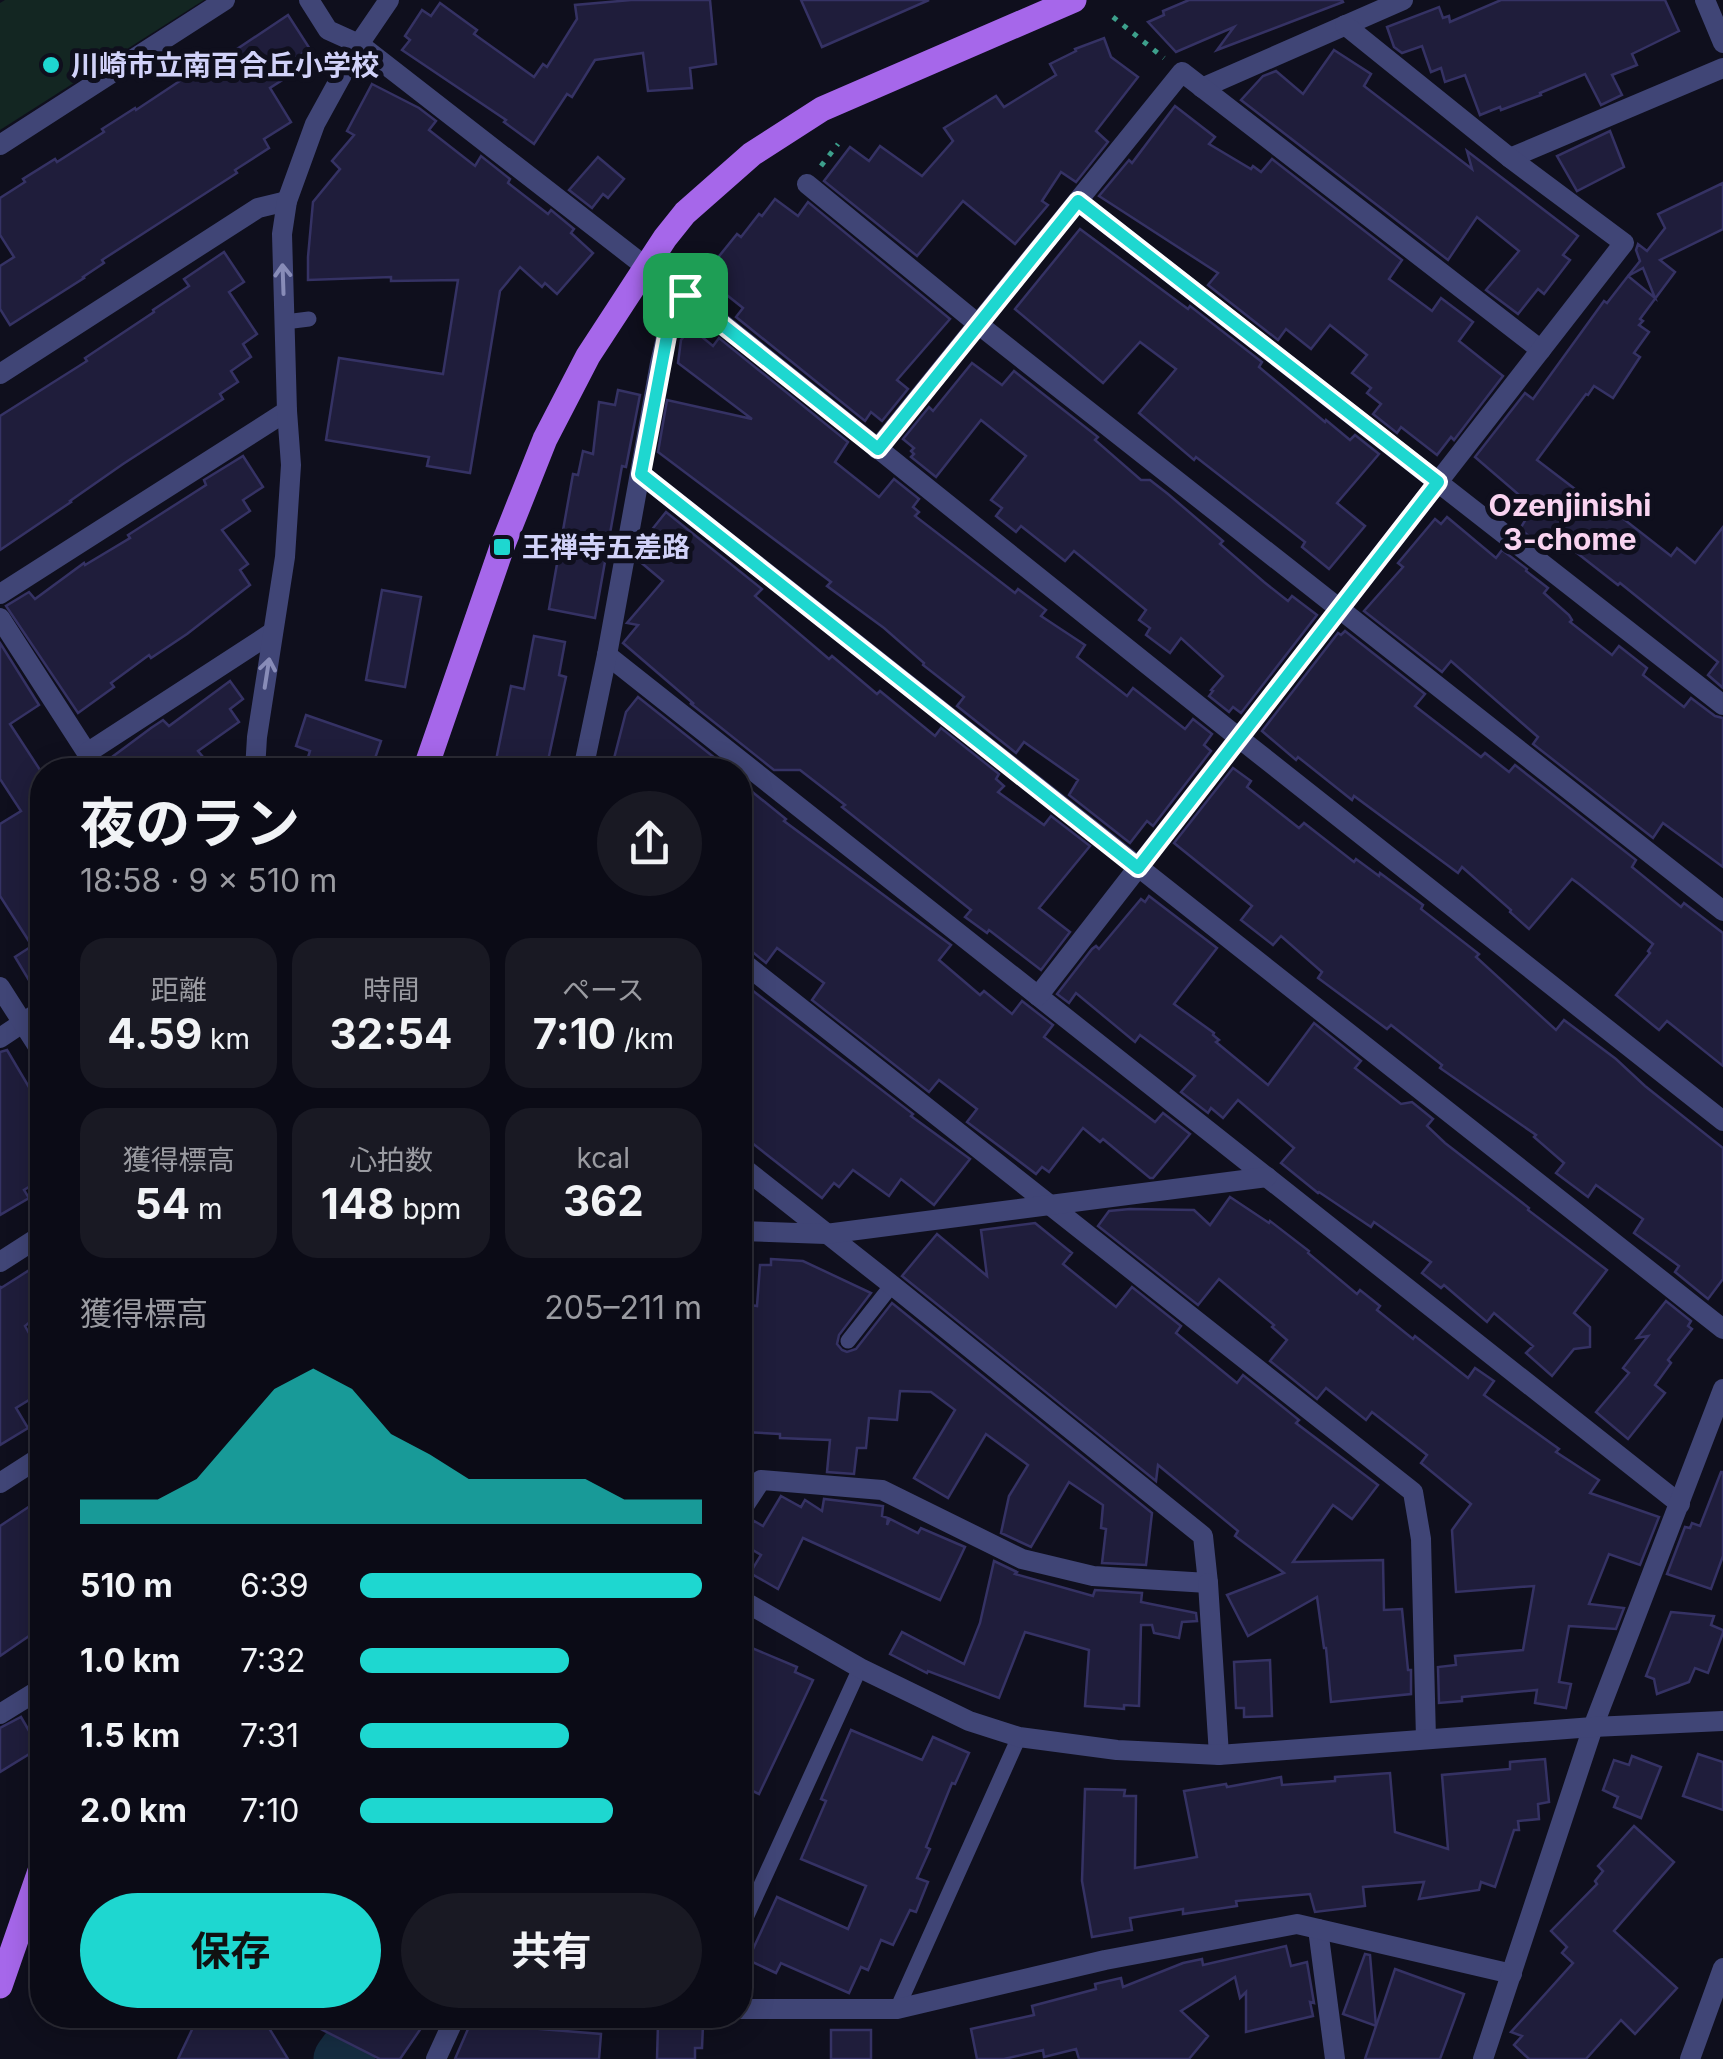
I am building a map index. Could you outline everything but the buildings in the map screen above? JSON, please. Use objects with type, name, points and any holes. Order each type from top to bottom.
[{"type":"main road","points":[[429,758],[502,548],[545,439],[588,356],[685,214],[752,154],[822,109],[1074,0]]},
{"type":"main road","points":[[0,1986],[30,1900]]},
{"type":"street","points":[[0,146],[225,0]]},
{"type":"street","points":[[309,0],[328,30],[358,44],[685,295],[1723,1121]]},
{"type":"street","points":[[255,758],[284,557],[292,465],[282,234],[287,201],[315,124],[358,44],[389,0]]},
{"type":"street","points":[[1202,88],[1403,0]]},
{"type":"street","points":[[1705,0],[1723,43]]},
{"type":"street","points":[[1038,996],[1624,244],[1346,25]]},
{"type":"street","points":[[1510,158],[1723,68]]},
{"type":"street","points":[[878,449],[1182,72],[1540,350]]},
{"type":"street","points":[[806,184],[1723,912]]},
{"type":"street","points":[[0,374],[258,208],[287,201]]},
{"type":"street","points":[[1078,201],[1723,705]]},
{"type":"street","points":[[586,758],[660,363],[670,320],[685,295]]},
{"type":"street","points":[[0,594],[287,411]]},
{"type":"street","points":[[641,474],[1723,1329]]},
{"type":"street","points":[[0,618],[89,758]]},
{"type":"street","points":[[98,758],[274,632]]},
{"type":"street","points":[[607,655],[737,758]]},
{"type":"street","points":[[752,770],[1680,1504]]},
{"type":"street","points":[[752,969],[1413,1492],[1420,1539],[1426,1739]]},
{"type":"street","points":[[0,987],[30,1034]]},
{"type":"street","points":[[0,1038],[30,1018]]},
{"type":"street","points":[[752,1175],[1203,1536],[1219,1755]]},
{"type":"street","points":[[752,1231],[826,1234],[1267,1177]]},
{"type":"street","points":[[0,1262],[30,1243]]},
{"type":"street","points":[[1483,2059],[1593,1728],[1723,1389]]},
{"type":"street","points":[[0,1483],[30,1464]]},
{"type":"street","points":[[752,1493],[760,1480],[882,1490],[1022,1559],[1093,1576],[1208,1583]]},
{"type":"street","points":[[752,1607],[860,1668],[968,1722],[1019,1737],[1117,1750],[1219,1755],[1723,1721]]},
{"type":"street","points":[[0,1714],[30,1695]]},
{"type":"street","points":[[752,2008],[897,2010],[1125,1956],[1297,1924],[1512,1974]]},
{"type":"street","points":[[1318,1929],[1335,2059]]},
{"type":"street","points":[[1690,2059],[1723,1968]]},
{"type":"street","points":[[436,2059],[450,2028]]},
{"type":"lane","points":[[285,322],[309,319]]},
{"type":"lane","points":[[848,1341],[892,1285]]},
{"type":"lane","points":[[752,1905],[860,1668]]},
{"type":"lane","points":[[897,2010],[1019,1737]]},
{"type":"path","points":[[1113,17],[1182,72]]},
{"type":"green space","name":"川崎市立南百合丘小学校","points":[[204,0],[0,130],[0,3]]},
{"type":"waterway","points":[[341,2059],[364,2028]]},
{"type":"place","name":"川崎市立南百合丘小学校","points":[[51,65]]},
{"type":"place","name":"王禅寺五差路","points":[[502,547]]},
{"type":"district","name":"Ozenjinishi 3-chome","points":[[1570,522]]},
{"type":"route","points":[[1078,201],[1438,482],[1138,868],[641,474],[670,320],[685,295],[878,449],[1078,201]]}]
